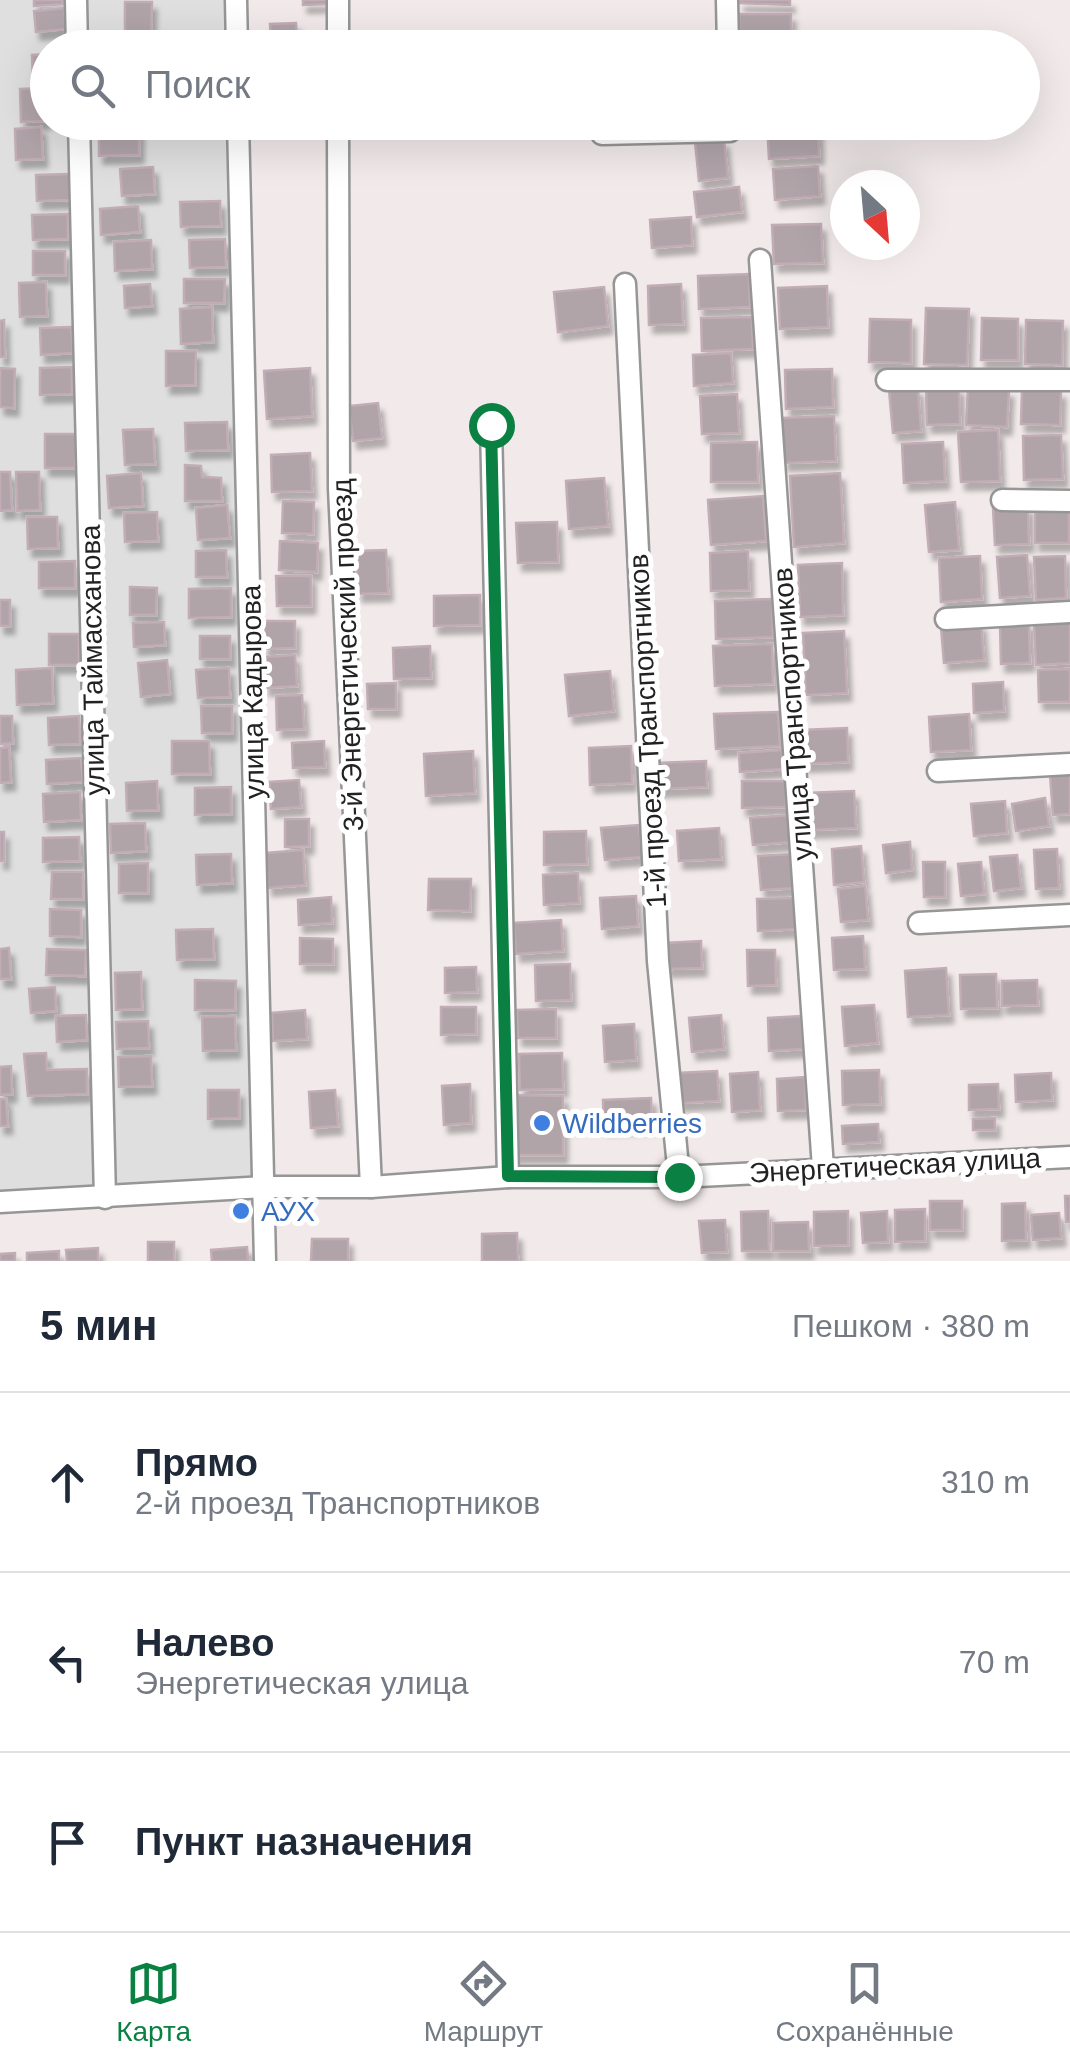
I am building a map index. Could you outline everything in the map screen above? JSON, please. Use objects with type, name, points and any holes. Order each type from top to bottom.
[{"type":"street","points":[[76,0],[77,30]]},
{"type":"street","points":[[236,0],[237,30]]},
{"type":"street","points":[[338,0],[338,30]]},
{"type":"street","points":[[726,0],[727,30]]},
{"type":"street","name":"улица Таймасханова","points":[[79,140],[105,1198]]},
{"type":"street","name":"улица Кадырова","points":[[238,140],[265,1261]]},
{"type":"street","name":"3-й Энергетический проезд","points":[[338,140],[338,488],[371,1187]]},
{"type":"street","name":"улица Транспортников","points":[[760,260],[823,1168]]},
{"type":"street","name":"1-й проезд Транспортников","points":[[626,284],[658,961],[679,1177]]},
{"type":"street","points":[[886,380],[1070,380]]},
{"type":"street","points":[[491,425],[508,1176]]},
{"type":"street","points":[[1002,500],[1070,500]]},
{"type":"street","points":[[946,618],[1070,612]]},
{"type":"street","points":[[938,770],[1070,764]]},
{"type":"street","points":[[919,923],[1070,915]]},
{"type":"street","name":"Энергетическая улица","points":[[0,1202],[264,1187],[371,1187],[508,1176],[679,1177],[1070,1157]]},
{"type":"shaded area","points":[[0,0],[246,0],[247,30],[30,30],[30,140],[249,140],[273,1193],[0,1205]]},
{"type":"building","points":[[34,0],[63,0],[63,4],[34,6]]},
{"type":"building","points":[[303,0],[328,0],[328,4],[303,5]]},
{"type":"building","points":[[790,0],[790,5],[740,3]]},
{"type":"building","points":[[125,2],[152,2],[151,30],[125,30]]},
{"type":"building","points":[[64,8],[66,29],[36,30],[34,11]]},
{"type":"building","points":[[739,14],[791,14],[791,30],[739,30]]},
{"type":"building","points":[[296,23],[297,30],[270,30],[270,24]]},
{"type":"building","points":[[20,89],[30,89],[30,122],[21,122]]},
{"type":"building","points":[[30,128],[30,140],[42,140],[43,159],[16,160],[15,129]]},
{"type":"building","points":[[99,140],[139,140],[139,155],[99,156]]},
{"type":"building","points":[[724,140],[728,178],[699,181],[695,142]]},
{"type":"building","points":[[768,140],[819,140],[819,156],[769,159]]},
{"type":"building","points":[[818,166],[820,196],[775,200],[773,169]]},
{"type":"building","points":[[153,167],[155,194],[122,196],[120,169]]},
{"type":"building","points":[[70,174],[71,200],[37,201],[36,175]]},
{"type":"building","points":[[739,187],[742,212],[697,217],[694,192]]},
{"type":"building","points":[[220,201],[221,226],[181,227],[180,202]]},
{"type":"building","points":[[138,206],[140,232],[101,235],[100,209]]},
{"type":"building","points":[[68,214],[68,239],[33,240],[32,215]]},
{"type":"building","points":[[691,217],[692,245],[652,248],[650,220]]},
{"type":"building","points":[[821,224],[823,263],[774,264],[772,225]]},
{"type":"building","points":[[225,239],[226,267],[190,268],[189,240]]},
{"type":"building","points":[[151,240],[152,269],[115,271],[114,242]]},
{"type":"building","points":[[33,251],[65,251],[65,275],[33,275]]},
{"type":"building","points":[[749,274],[750,307],[699,309],[698,276]]},
{"type":"building","points":[[184,279],[225,279],[224,303],[184,303]]},
{"type":"building","points":[[46,282],[47,316],[20,317],[19,283]]},
{"type":"building","points":[[150,284],[152,306],[125,308],[124,286]]},
{"type":"building","points":[[681,284],[683,324],[649,325],[648,286]]},
{"type":"building","points":[[827,286],[828,327],[780,329],[778,288]]},
{"type":"building","points":[[604,287],[608,326],[558,332],[554,292]]},
{"type":"building","points":[[212,307],[213,342],[181,344],[180,309]]},
{"type":"building","points":[[926,308],[969,309],[967,365],[924,364]]},
{"type":"building","points":[[752,317],[753,349],[702,351],[701,318]]},
{"type":"building","points":[[982,318],[1018,319],[1018,360],[981,360]]},
{"type":"building","points":[[870,319],[911,320],[911,363],[869,362]]},
{"type":"building","points":[[4,320],[5,357],[0,357],[0,321]]},
{"type":"building","points":[[1026,320],[1063,321],[1062,365],[1025,364]]},
{"type":"building","points":[[71,327],[73,353],[41,355],[40,328]]},
{"type":"building","points":[[166,351],[196,351],[195,385],[166,386]]},
{"type":"building","points":[[731,353],[733,383],[694,386],[693,355]]},
{"type":"building","points":[[72,367],[72,394],[40,395],[40,368]]},
{"type":"building","points":[[0,368],[15,369],[14,408],[0,407]]},
{"type":"building","points":[[310,368],[312,416],[267,419],[264,371]]},
{"type":"building","points":[[832,369],[833,407],[786,409],[785,370]]},
{"type":"building","points":[[959,387],[960,424],[927,425],[926,388]]},
{"type":"building","points":[[918,388],[921,431],[893,433],[889,390]]},
{"type":"building","points":[[968,388],[1009,390],[1007,427],[966,425]]},
{"type":"building","points":[[1022,389],[1061,391],[1060,425],[1021,424]]},
{"type":"building","points":[[737,394],[739,433],[702,434],[700,396]]},
{"type":"building","points":[[378,403],[382,438],[353,441],[349,406]]},
{"type":"building","points":[[834,416],[836,461],[784,463],[782,418]]},
{"type":"building","points":[[227,422],[228,450],[186,451],[185,423]]},
{"type":"building","points":[[153,429],[155,464],[125,465],[123,430]]},
{"type":"building","points":[[998,430],[1000,481],[961,482],[958,432]]},
{"type":"building","points":[[45,434],[76,434],[75,468],[45,468]]},
{"type":"building","points":[[1061,435],[1063,479],[1024,480],[1023,436]]},
{"type":"building","points":[[757,442],[758,482],[711,482],[711,443]]},
{"type":"building","points":[[943,442],[945,481],[904,483],[902,444]]},
{"type":"building","points":[[310,453],[312,491],[272,492],[271,455]]},
{"type":"building","points":[[185,465],[201,466],[202,477],[221,478],[222,501],[185,501]]},
{"type":"building","points":[[0,472],[10,472],[12,510],[0,511]]},
{"type":"building","points":[[16,472],[39,472],[40,510],[17,511]]},
{"type":"building","points":[[141,473],[143,506],[109,508],[107,476]]},
{"type":"building","points":[[840,473],[844,543],[794,547],[790,476]]},
{"type":"building","points":[[604,478],[608,526],[569,529],[566,481]]},
{"type":"building","points":[[763,496],[766,541],[711,545],[708,500]]},
{"type":"building","points":[[283,501],[314,502],[313,534],[282,533]]},
{"type":"building","points":[[955,502],[959,550],[929,552],[925,505]]},
{"type":"building","points":[[227,505],[230,538],[198,540],[196,508]]},
{"type":"building","points":[[1028,506],[1029,544],[995,545],[993,507]]},
{"type":"building","points":[[1035,506],[1069,506],[1069,543],[1035,543]]},
{"type":"building","points":[[157,512],[158,541],[125,542],[124,513]]},
{"type":"building","points":[[27,517],[57,517],[58,548],[28,549]]},
{"type":"building","points":[[557,522],[558,562],[518,563],[516,523]]},
{"type":"building","points":[[280,541],[318,543],[317,572],[279,570]]},
{"type":"building","points":[[226,550],[227,577],[196,577],[196,551]]},
{"type":"building","points":[[386,550],[388,593],[358,594],[356,551]]},
{"type":"building","points":[[748,551],[749,590],[711,591],[710,553]]},
{"type":"building","points":[[1027,555],[1030,596],[1000,598],[997,557]]},
{"type":"building","points":[[980,556],[982,599],[941,602],[939,558]]},
{"type":"building","points":[[1065,556],[1066,598],[1036,600],[1034,557]]},
{"type":"building","points":[[75,561],[75,588],[39,588],[39,562]]},
{"type":"building","points":[[842,563],[843,615],[800,617],[798,565]]},
{"type":"building","points":[[276,576],[311,576],[311,606],[277,606]]},
{"type":"building","points":[[130,587],[157,588],[156,615],[130,615]]},
{"type":"building","points":[[231,588],[231,617],[189,618],[189,589]]},
{"type":"building","points":[[480,595],[480,625],[434,626],[434,596]]},
{"type":"building","points":[[772,599],[773,637],[716,639],[715,601]]},
{"type":"building","points":[[0,600],[10,600],[10,626],[0,626]]},
{"type":"building","points":[[1070,620],[1070,663],[1036,665],[1034,622]]},
{"type":"building","points":[[264,621],[295,621],[295,648],[264,649]]},
{"type":"building","points":[[164,622],[165,645],[134,647],[133,623]]},
{"type":"building","points":[[1029,622],[1030,663],[1001,664],[1000,623]]},
{"type":"building","points":[[981,623],[984,660],[944,663],[941,627]]},
{"type":"building","points":[[844,631],[847,693],[806,695],[803,633]]},
{"type":"building","points":[[49,634],[79,634],[79,665],[49,665]]},
{"type":"building","points":[[200,636],[230,636],[230,659],[200,659]]},
{"type":"building","points":[[772,644],[773,684],[715,686],[713,646]]},
{"type":"building","points":[[430,646],[431,678],[394,679],[393,648]]},
{"type":"building","points":[[295,655],[297,686],[265,688],[264,657]]},
{"type":"building","points":[[167,660],[170,694],[141,697],[138,663]]},
{"type":"building","points":[[52,668],[53,703],[17,705],[16,670]]},
{"type":"building","points":[[229,668],[230,697],[198,698],[196,670]]},
{"type":"building","points":[[1070,669],[1070,702],[1039,702],[1038,670]]},
{"type":"building","points":[[610,671],[614,711],[569,716],[565,675]]},
{"type":"building","points":[[1003,682],[1004,711],[974,713],[973,684]]},
{"type":"building","points":[[396,683],[396,709],[368,709],[367,684]]},
{"type":"building","points":[[302,695],[304,729],[277,730],[276,696]]},
{"type":"building","points":[[201,706],[232,706],[232,733],[202,733]]},
{"type":"building","points":[[778,712],[780,746],[716,749],[714,714]]},
{"type":"building","points":[[969,714],[971,750],[931,752],[929,717]]},
{"type":"building","points":[[0,716],[12,716],[13,743],[0,744]]},
{"type":"building","points":[[79,716],[80,744],[49,745],[48,718]]},
{"type":"building","points":[[847,728],[848,762],[804,764],[802,730]]},
{"type":"building","points":[[172,741],[209,741],[210,774],[172,774]]},
{"type":"building","points":[[324,741],[325,767],[293,768],[292,743]]},
{"type":"building","points":[[631,746],[632,783],[590,785],[589,748]]},
{"type":"building","points":[[9,747],[11,782],[0,783],[0,748]]},
{"type":"building","points":[[782,750],[783,769],[740,772],[739,753]]},
{"type":"building","points":[[473,751],[475,793],[426,796],[424,754]]},
{"type":"building","points":[[81,758],[83,782],[47,784],[46,760]]},
{"type":"building","points":[[706,761],[707,787],[658,789],[657,763]]},
{"type":"building","points":[[1070,773],[1070,814],[1053,815],[1050,774]]},
{"type":"building","points":[[299,780],[301,807],[271,809],[269,782]]},
{"type":"building","points":[[157,781],[158,810],[127,811],[126,783]]},
{"type":"building","points":[[742,781],[786,781],[786,807],[742,808]]},
{"type":"building","points":[[231,787],[231,814],[195,815],[195,788]]},
{"type":"building","points":[[854,791],[856,828],[808,830],[806,793]]},
{"type":"building","points":[[80,792],[81,820],[44,822],[43,794]]},
{"type":"building","points":[[1045,798],[1049,826],[1016,831],[1012,804]]},
{"type":"building","points":[[1005,801],[1007,833],[974,836],[971,804]]},
{"type":"building","points":[[790,815],[792,842],[753,845],[750,818]]},
{"type":"building","points":[[285,819],[309,819],[309,846],[285,847]]},
{"type":"building","points":[[145,823],[146,851],[111,853],[110,824]]},
{"type":"building","points":[[639,825],[642,857],[605,860],[601,828]]},
{"type":"building","points":[[719,828],[721,859],[679,861],[677,831]]},
{"type":"building","points":[[586,831],[587,864],[544,865],[544,832]]},
{"type":"building","points":[[0,832],[4,832],[4,861],[0,861]]},
{"type":"building","points":[[79,837],[80,861],[43,862],[43,838]]},
{"type":"building","points":[[910,842],[912,870],[886,873],[883,845]]},
{"type":"building","points":[[861,846],[864,882],[834,885],[832,849]]},
{"type":"building","points":[[1057,849],[1059,888],[1036,889],[1034,850]]},
{"type":"building","points":[[303,850],[305,885],[268,888],[266,853]]},
{"type":"building","points":[[231,854],[232,883],[197,885],[196,855]]},
{"type":"building","points":[[794,854],[796,888],[761,890],[758,856]]},
{"type":"building","points":[[1017,855],[1021,888],[994,891],[990,857]]},
{"type":"building","points":[[923,862],[945,862],[945,897],[924,897]]},
{"type":"building","points":[[981,862],[984,894],[961,896],[958,864]]},
{"type":"building","points":[[148,863],[148,893],[119,893],[119,864]]},
{"type":"building","points":[[52,872],[83,872],[83,899],[51,899]]},
{"type":"building","points":[[578,873],[579,903],[544,905],[543,875]]},
{"type":"building","points":[[429,879],[471,879],[470,911],[428,910]]},
{"type":"building","points":[[865,886],[868,920],[841,922],[838,889]]},
{"type":"building","points":[[636,896],[638,926],[602,929],[600,898]]},
{"type":"building","points":[[331,897],[332,923],[299,925],[298,900]]},
{"type":"building","points":[[797,898],[798,929],[758,931],[757,899]]},
{"type":"building","points":[[50,909],[81,910],[81,937],[50,936]]},
{"type":"building","points":[[561,920],[563,951],[516,954],[514,923]]},
{"type":"building","points":[[213,929],[214,959],[177,960],[176,930]]},
{"type":"building","points":[[863,936],[865,969],[834,970],[832,938]]},
{"type":"building","points":[[300,938],[333,939],[333,964],[300,964]]},
{"type":"building","points":[[701,941],[702,968],[666,969],[665,943]]},
{"type":"building","points":[[9,948],[11,979],[0,979],[0,949]]},
{"type":"building","points":[[47,949],[86,950],[85,976],[46,975]]},
{"type":"building","points":[[747,950],[775,950],[776,985],[748,986]]},
{"type":"building","points":[[570,964],[571,1000],[536,1001],[535,965]]},
{"type":"building","points":[[476,967],[477,992],[445,993],[445,968]]},
{"type":"building","points":[[946,968],[949,1015],[908,1017],[905,971]]},
{"type":"building","points":[[141,972],[142,1009],[116,1010],[115,973]]},
{"type":"building","points":[[996,974],[997,1008],[961,1009],[960,975]]},
{"type":"building","points":[[195,980],[236,981],[235,1010],[195,1010]]},
{"type":"building","points":[[1037,980],[1038,1005],[1002,1006],[1002,981]]},
{"type":"building","points":[[55,987],[56,1011],[31,1013],[29,989]]},
{"type":"building","points":[[874,1005],[878,1043],[845,1046],[842,1007]]},
{"type":"building","points":[[441,1007],[476,1007],[476,1034],[441,1035]]},
{"type":"building","points":[[556,1009],[556,1038],[518,1038],[517,1010]]},
{"type":"building","points":[[305,1010],[307,1039],[273,1041],[272,1013]]},
{"type":"building","points":[[86,1015],[87,1040],[57,1042],[56,1016]]},
{"type":"building","points":[[721,1015],[724,1049],[692,1052],[689,1018]]},
{"type":"building","points":[[235,1016],[236,1050],[203,1051],[202,1017]]},
{"type":"building","points":[[801,1016],[803,1049],[769,1051],[768,1018]]},
{"type":"building","points":[[148,1021],[149,1048],[117,1049],[116,1022]]},
{"type":"building","points":[[634,1024],[636,1060],[605,1062],[603,1026]]},
{"type":"building","points":[[46,1053],[47,1070],[87,1069],[87,1094],[28,1096],[24,1054]]},
{"type":"building","points":[[562,1053],[563,1089],[520,1090],[519,1054]]},
{"type":"building","points":[[151,1056],[152,1086],[119,1087],[118,1057]]},
{"type":"building","points":[[11,1066],[12,1094],[0,1095],[0,1067]]},
{"type":"building","points":[[879,1070],[880,1104],[843,1105],[842,1071]]},
{"type":"building","points":[[717,1071],[719,1101],[679,1103],[677,1073]]},
{"type":"building","points":[[758,1072],[760,1110],[732,1112],[730,1074]]},
{"type":"building","points":[[1051,1073],[1052,1100],[1016,1102],[1015,1075]]},
{"type":"building","points":[[805,1077],[806,1110],[778,1111],[777,1079]]},
{"type":"building","points":[[470,1084],[471,1123],[444,1125],[442,1086]]},
{"type":"building","points":[[998,1084],[999,1109],[969,1110],[969,1085]]},
{"type":"building","points":[[208,1090],[239,1090],[239,1118],[208,1119]]},
{"type":"building","points":[[335,1090],[338,1126],[311,1128],[309,1092]]},
{"type":"building","points":[[512,1095],[563,1096],[563,1155],[512,1155]]},
{"type":"building","points":[[651,1098],[652,1125],[604,1127],[603,1100]]},
{"type":"building","points":[[0,1099],[6,1099],[8,1126],[0,1126]]},
{"type":"building","points":[[995,1118],[995,1130],[973,1130],[973,1119]]},
{"type":"building","points":[[878,1124],[879,1142],[843,1144],[842,1126]]},
{"type":"building","points":[[1065,1196],[1070,1196],[1070,1222],[1066,1222]]},
{"type":"building","points":[[930,1201],[962,1201],[962,1230],[930,1230]]},
{"type":"building","points":[[1025,1203],[1026,1240],[1002,1241],[1002,1204]]},
{"type":"building","points":[[925,1209],[925,1241],[895,1242],[895,1210]]},
{"type":"building","points":[[768,1211],[769,1251],[742,1251],[741,1212]]},
{"type":"building","points":[[848,1211],[848,1245],[814,1246],[814,1212]]},
{"type":"building","points":[[887,1211],[888,1242],[863,1243],[861,1213]]},
{"type":"building","points":[[1059,1213],[1061,1238],[1033,1240],[1031,1215]]},
{"type":"building","points":[[725,1220],[727,1252],[702,1253],[699,1221]]},
{"type":"building","points":[[808,1222],[809,1251],[773,1251],[773,1223]]},
{"type":"building","points":[[517,1233],[518,1261],[482,1261],[482,1234]]},
{"type":"building","points":[[312,1239],[348,1239],[348,1261],[311,1261]]},
{"type":"building","points":[[148,1242],[174,1242],[174,1261],[148,1261]]},
{"type":"building","points":[[247,1247],[248,1261],[212,1261],[211,1250]]},
{"type":"building","points":[[98,1248],[98,1261],[67,1261],[66,1250]]},
{"type":"building","points":[[59,1251],[59,1261],[27,1261],[27,1253]]},
{"type":"building","points":[[15,1253],[15,1261],[0,1261],[0,1254]]},
{"type":"place","name":"Wildberries","points":[[542,1123]]},
{"type":"place","name":"АУХ","points":[[241,1211]]},
{"type":"route","points":[[491,425],[508,1176],[679,1177]]}]
